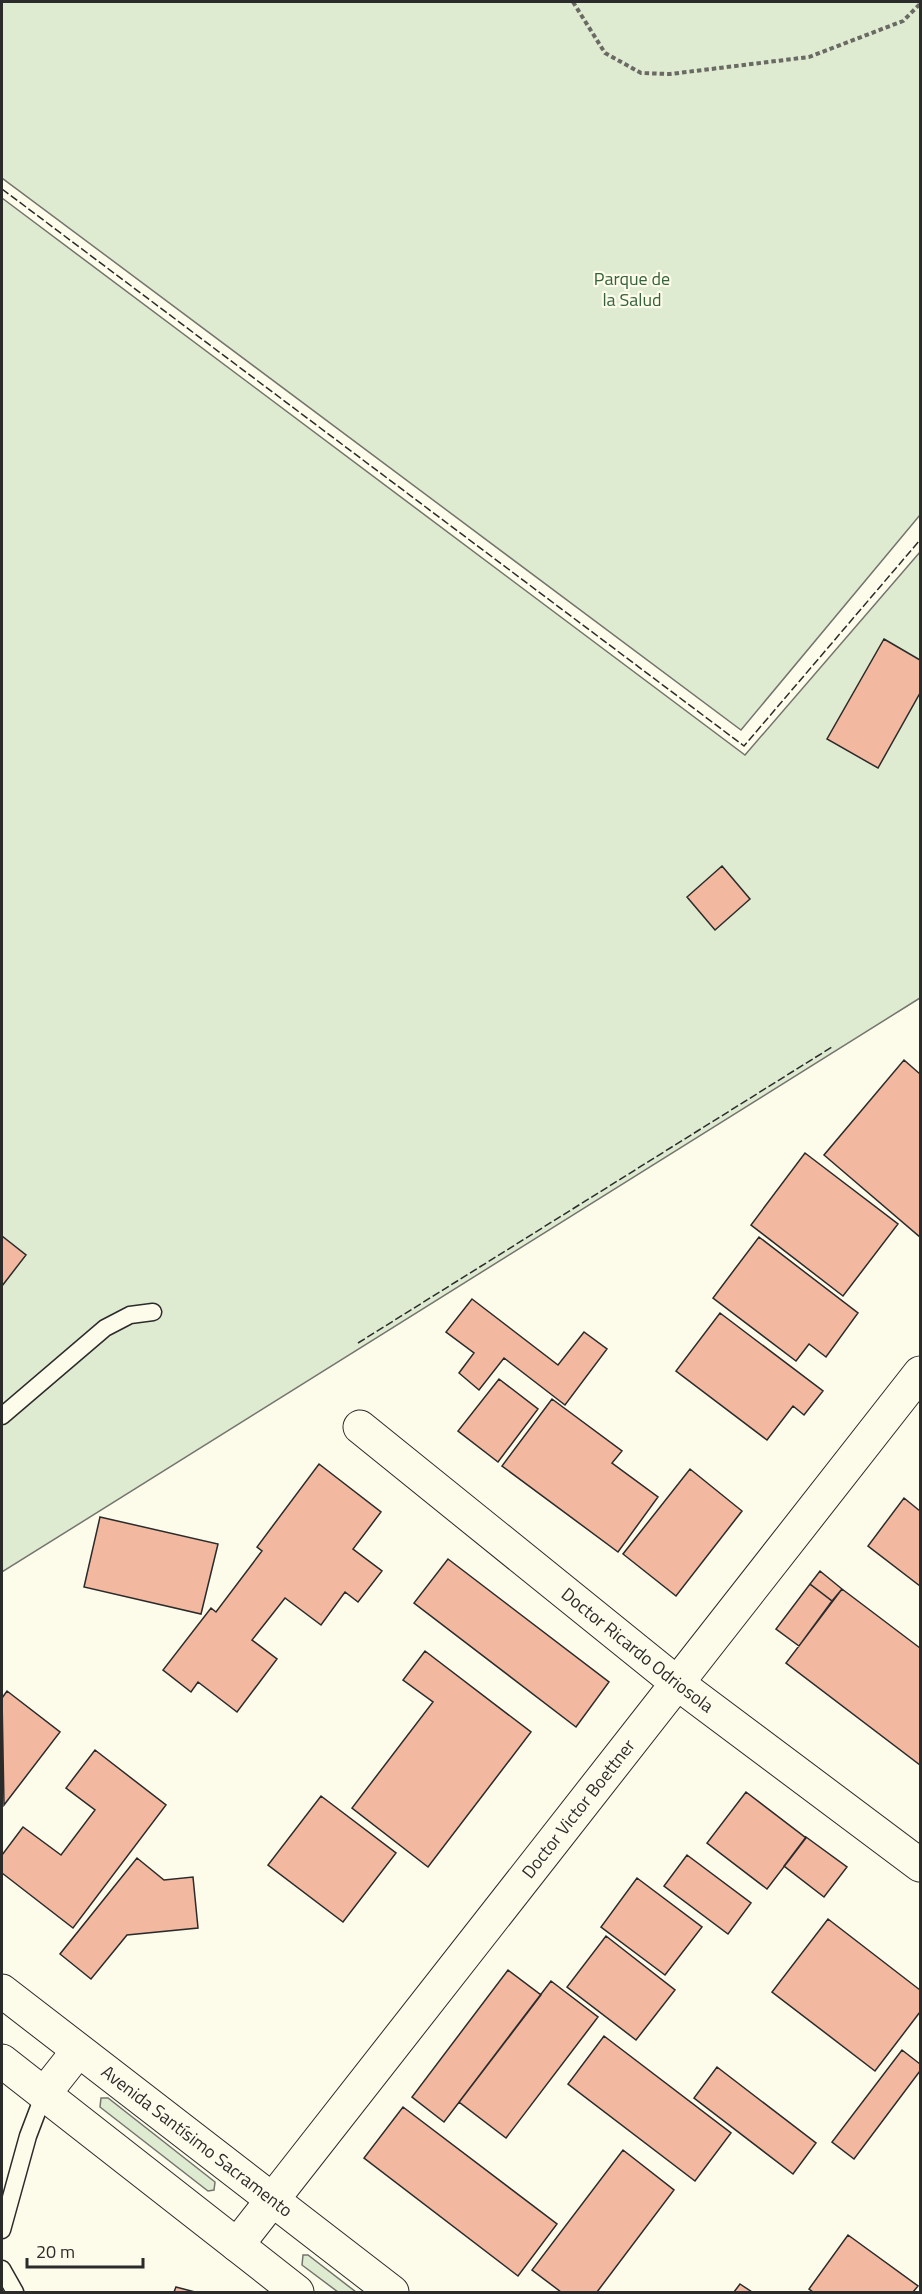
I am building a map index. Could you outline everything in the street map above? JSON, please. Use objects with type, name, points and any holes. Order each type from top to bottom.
[{"type":"street","name":"Doctor Victor Boettner","points":[[237,2245],[921,1372]]},
{"type":"street","name":"Doctor Ricardo Odriosola","points":[[360,1427],[677,1683],[921,1865]]},
{"type":"street","name":"Avenida Santísimo Sacramento","points":[[2,1991],[392,2292]]},
{"type":"street","points":[[44,2094],[78,2051]]},
{"type":"street","points":[[2,2061],[297,2292]]},
{"type":"lane","points":[[2,1416],[105,1328],[130,1315],[153,1312]]},
{"type":"lane","points":[[2,2230],[28,2136],[44,2094]]},
{"type":"lane","points":[[2,2269],[15,2292]]},
{"type":"path","points":[[573,2],[605,53],[641,73],[670,74],[809,57],[903,21],[921,4]]},
{"type":"green space","name":"Parque de la Salud","points":[[2,2],[920,2],[920,515],[741,730],[2,178]]},
{"type":"green space","points":[[2,198],[745,755],[920,552],[920,998],[2,1572]]},
{"type":"green space","points":[[101,2098],[108,2098],[215,2182],[214,2190],[208,2191],[100,2107]]},
{"type":"green space","points":[[303,2255],[308,2255],[356,2292],[338,2292],[302,2265]]},
{"type":"building","points":[[884,639],[920,660],[920,693],[878,768],[827,739]]},
{"type":"building","points":[[722,866],[750,899],[715,930],[687,897]]},
{"type":"building","points":[[904,1060],[920,1074],[920,1237],[824,1155]]},
{"type":"building","points":[[805,1153],[898,1224],[843,1296],[751,1225]]},
{"type":"building","points":[[2,1236],[26,1255],[2,1286]]},
{"type":"building","points":[[759,1237],[858,1313],[826,1357],[809,1344],[796,1361],[713,1298]]},
{"type":"building","points":[[472,1299],[558,1365],[584,1332],[607,1349],[565,1405],[504,1358],[479,1390],[459,1373],[474,1353],[446,1332]]},
{"type":"building","points":[[720,1313],[823,1391],[804,1415],[793,1406],[767,1440],[676,1371]]},
{"type":"building","points":[[499,1379],[538,1409],[498,1462],[458,1431]]},
{"type":"building","points":[[552,1399],[622,1451],[612,1463],[658,1497],[618,1552],[502,1466]]},
{"type":"building","points":[[319,1464],[381,1512],[353,1549],[382,1571],[358,1602],[345,1592],[321,1625],[285,1598],[252,1640],[277,1659],[237,1712],[198,1682],[191,1692],[163,1670],[211,1608],[216,1612],[262,1551],[257,1547]]},
{"type":"building","points":[[690,1469],[742,1511],[676,1596],[623,1554]]},
{"type":"building","points":[[904,1498],[920,1511],[920,1586],[868,1546]]},
{"type":"building","points":[[100,1517],[218,1544],[201,1614],[84,1587]]},
{"type":"building","points":[[448,1559],[609,1682],[576,1727],[414,1603]]},
{"type":"building","points":[[820,1571],[842,1589],[832,1601],[810,1584]]},
{"type":"building","points":[[810,1584],[832,1601],[799,1646],[776,1629]]},
{"type":"building","points":[[842,1589],[920,1648],[920,1765],[786,1663]]},
{"type":"building","points":[[425,1651],[531,1732],[428,1867],[352,1808],[433,1702],[403,1680]]},
{"type":"building","points":[[7,1691],[60,1732],[4,1805],[2,1698]]},
{"type":"building","points":[[95,1750],[166,1805],[73,1928],[2,1873],[2,1855],[23,1827],[61,1855],[95,1810],[66,1788]]},
{"type":"building","points":[[746,1792],[806,1838],[767,1889],[707,1843]]},
{"type":"building","points":[[321,1796],[396,1853],[343,1922],[268,1865]]},
{"type":"building","points":[[806,1837],[847,1867],[824,1897],[784,1866]]},
{"type":"building","points":[[687,1855],[751,1903],[728,1934],[664,1886]]},
{"type":"building","points":[[137,1858],[164,1880],[193,1877],[198,1928],[127,1935],[91,1979],[60,1954]]},
{"type":"building","points":[[637,1878],[702,1927],[665,1975],[601,1927]]},
{"type":"building","points":[[828,1919],[920,1990],[920,2012],[875,2071],[772,1992]]},
{"type":"building","points":[[606,1936],[675,1990],[636,2040],[567,1987]]},
{"type":"building","points":[[508,1970],[541,1995],[444,2122],[412,2097]]},
{"type":"building","points":[[551,1981],[598,2017],[506,2138],[459,2102]]},
{"type":"building","points":[[604,2036],[731,2133],[695,2181],[568,2084]]},
{"type":"building","points":[[902,2050],[920,2064],[920,2071],[854,2159],[832,2142]]},
{"type":"building","points":[[717,2067],[816,2143],[793,2174],[694,2098]]},
{"type":"building","points":[[403,2107],[557,2224],[518,2276],[364,2158]]},
{"type":"building","points":[[623,2150],[674,2190],[597,2292],[561,2292],[532,2270]]},
{"type":"building","points":[[848,2235],[918,2286],[913,2292],[813,2292],[809,2289]]},
{"type":"building","points":[[740,2284],[752,2292],[734,2292]]},
{"type":"building","points":[[176,2287],[195,2292],[174,2292]]},
{"type":"fence","points":[[2,189],[744,746],[920,540]]},
{"type":"fence","points":[[358,1343],[832,1047]]}]
